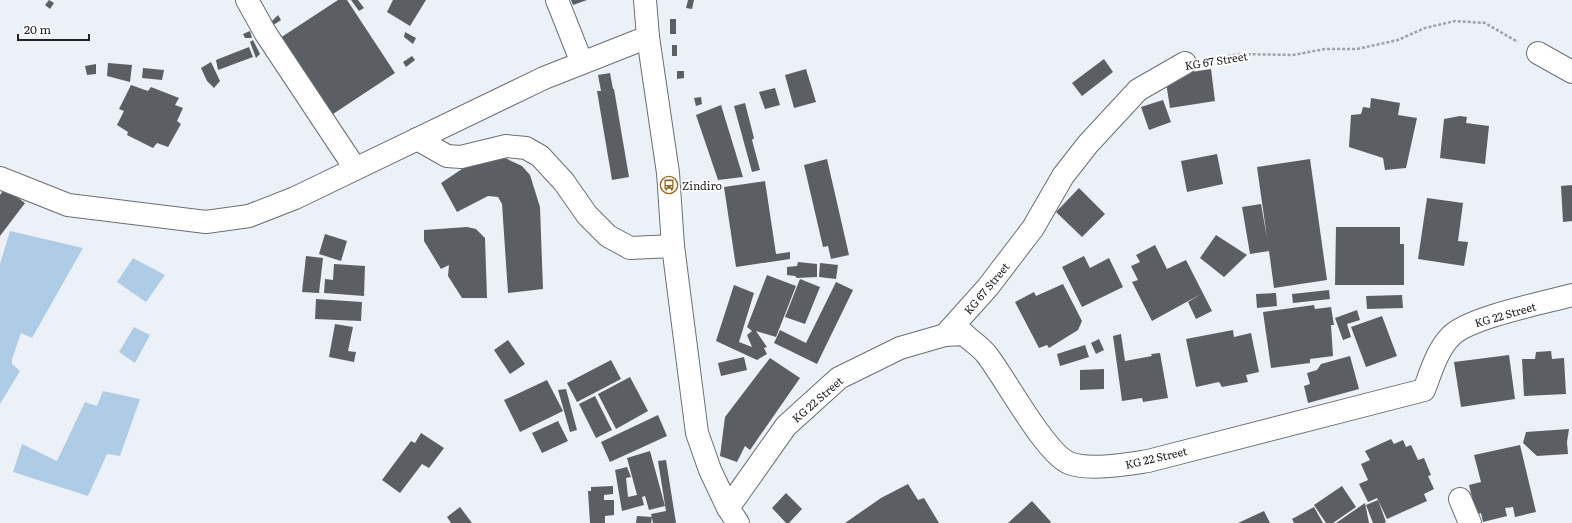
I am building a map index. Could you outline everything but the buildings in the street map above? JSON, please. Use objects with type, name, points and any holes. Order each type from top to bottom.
[{"type":"street","points":[[247,0],[266,34],[355,168]]},
{"type":"street","points":[[557,0],[582,63]]},
{"type":"street","points":[[645,0],[648,37],[668,173],[673,246],[697,433],[710,470],[733,515]]},
{"type":"street","points":[[0,178],[68,205],[206,222],[249,216],[295,198],[544,78],[648,37]]},
{"type":"street","points":[[1538,53],[1572,72]]},
{"type":"street","name":"KG 67 Street","points":[[945,336],[988,287],[1033,228],[1063,176],[1088,144],[1138,90],[1185,63]]},
{"type":"street","points":[[417,139],[447,156],[461,157],[506,146],[526,148],[540,156],[564,182],[587,215],[608,236],[630,248],[673,246]]},
{"type":"street","name":"KG 22 Street","points":[[733,515],[786,426],[839,378],[900,348],[945,336],[964,334],[986,353],[1026,414],[1058,456],[1070,464],[1115,466],[1148,461],[1424,390],[1438,356],[1451,336],[1471,322],[1572,296]]},
{"type":"street","points":[[1460,499],[1470,523]]},
{"type":"path","name":"KG 67 Street","points":[[1185,63],[1241,54],[1293,55],[1325,49],[1357,49],[1398,40],[1425,28],[1456,21],[1485,23],[1538,53]]},
{"type":"shaded area","points":[[10,231],[83,248],[32,338],[21,333],[12,359],[12,364],[20,371],[0,404],[0,264]]},
{"type":"shaded area","points":[[133,258],[165,275],[146,302],[117,282]]},
{"type":"shaded area","points":[[134,327],[150,335],[135,363],[119,352]]},
{"type":"shaded area","points":[[103,391],[140,399],[120,456],[107,454],[88,496],[13,472],[22,444],[57,461],[85,402],[97,406]]},
{"type":"place","name":"Zindiro","points":[[669,185]]}]
